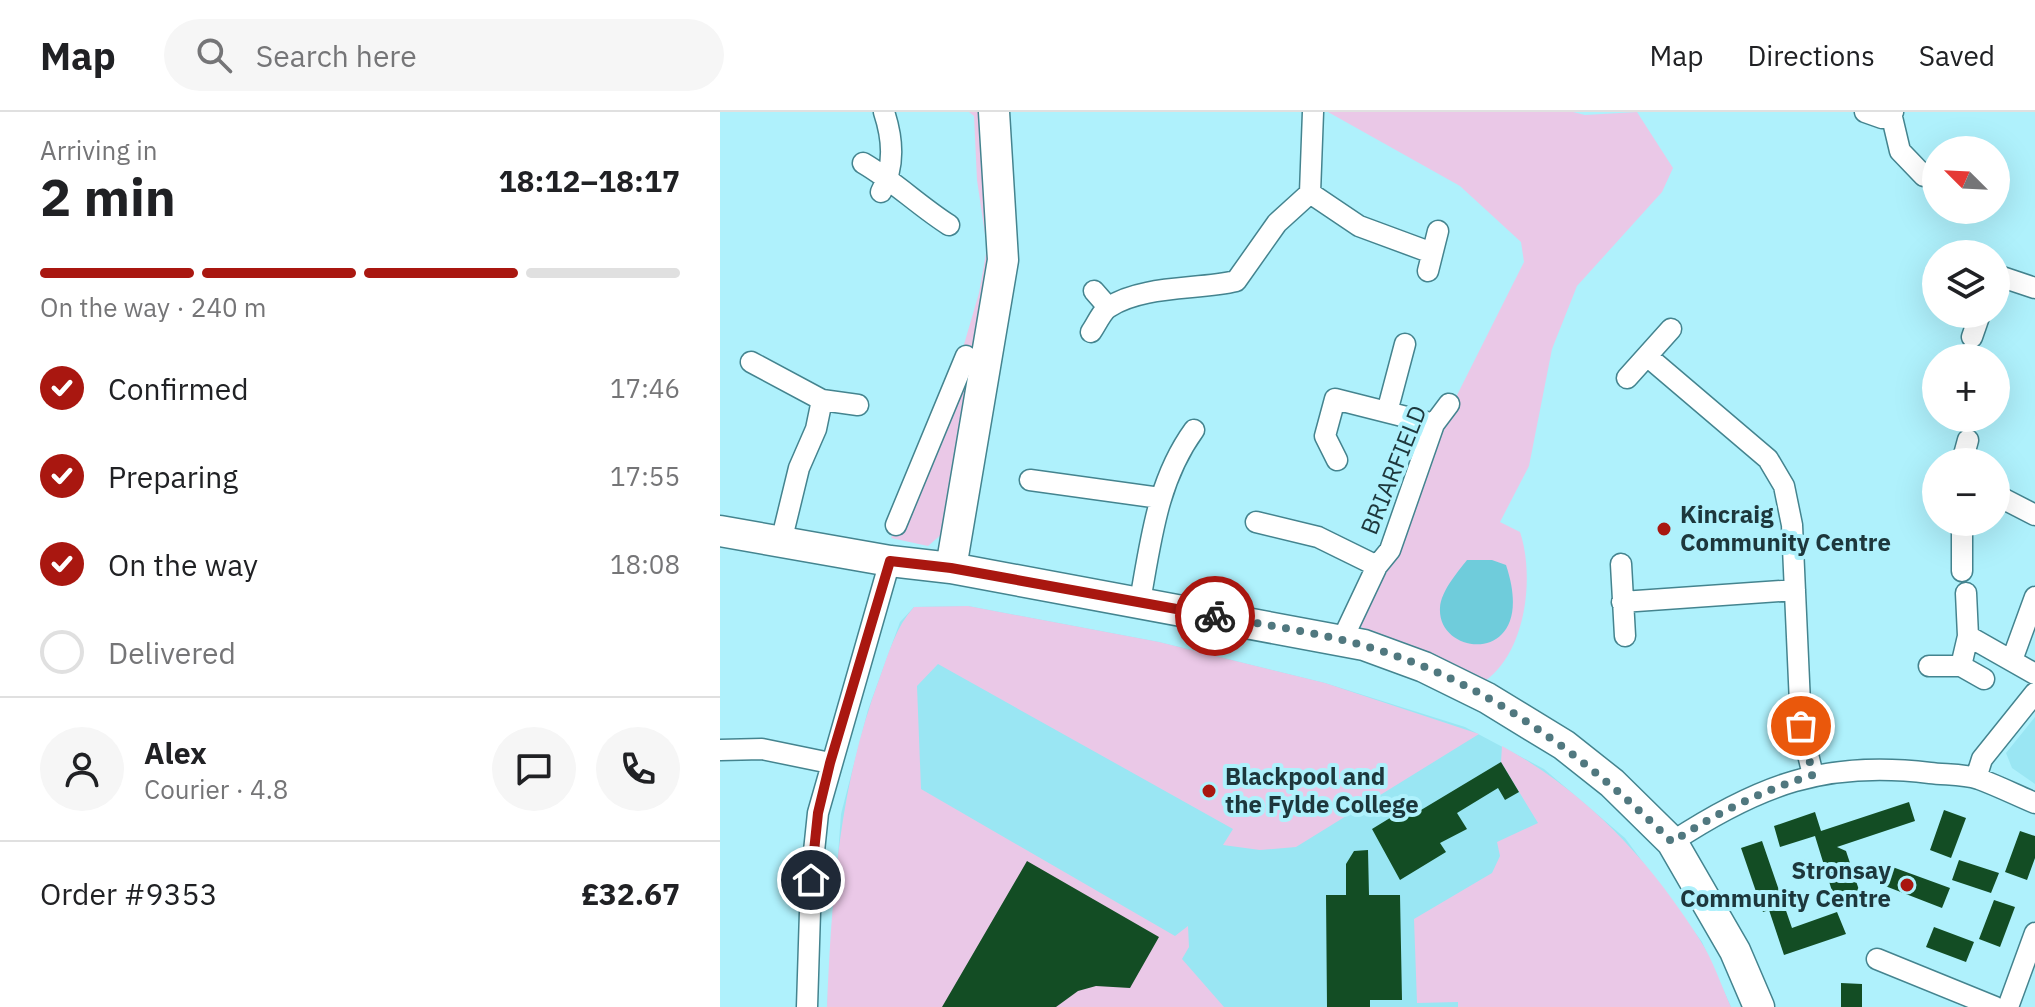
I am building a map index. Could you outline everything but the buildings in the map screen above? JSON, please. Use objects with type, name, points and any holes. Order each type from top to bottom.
[{"type":"street","points":[[884,112],[891,151],[885,185]]},
{"type":"street","points":[[951,568],[1003,260],[994,112]]},
{"type":"street","points":[[1091,332],[1108,307],[1168,289],[1201,289],[1236,281],[1277,223],[1305,202],[1310,193],[1313,112]]},
{"type":"street","points":[[1865,112],[1882,118],[1892,113],[1900,151],[1922,174]]},
{"type":"street","points":[[863,163],[885,185],[949,225]]},
{"type":"street","points":[[1310,193],[1359,226],[1430,262],[1438,231]]},
{"type":"street","points":[[2010,280],[2035,288]]},
{"type":"street","points":[[1094,291],[1108,307]]},
{"type":"street","points":[[1972,337],[1975,328]]},
{"type":"street","points":[[1627,378],[1671,329]]},
{"type":"street","points":[[1387,412],[1405,344]]},
{"type":"street","points":[[896,525],[966,356]]},
{"type":"street","points":[[1647,356],[1742,435],[1777,473],[1790,502],[1801,726],[1813,775]]},
{"type":"street","points":[[751,362],[822,400],[858,405]]},
{"type":"street","points":[[1337,460],[1325,436],[1335,399],[1434,424]]},
{"type":"street","points":[[781,542],[799,468],[816,429],[822,400]]},
{"type":"street","name":"BRIARFIELD","points":[[1342,640],[1377,566],[1390,550],[1434,424],[1449,404]]},
{"type":"street","points":[[944,413],[976,422]]},
{"type":"street","points":[[1140,601],[1160,498],[1175,456],[1194,430]]},
{"type":"street","points":[[1966,448],[1968,440]]},
{"type":"street","points":[[1030,480],[1160,498]]},
{"type":"street","points":[[2010,502],[2035,515]]},
{"type":"street","points":[[1256,522],[1318,537],[1377,566]]},
{"type":"street","points":[[720,531],[1140,601],[1342,640],[1424,667],[1518,716],[1564,745],[1612,783],[1672,842],[1735,951],[1759,1007]]},
{"type":"street","points":[[1962,536],[1962,571]]},
{"type":"street","points":[[807,1007],[811,880],[818,813],[890,561]]},
{"type":"street","points":[[1621,564],[1625,636]]},
{"type":"street","points":[[1622,602],[1795,590]]},
{"type":"street","points":[[1961,666],[1968,636],[1966,593]]},
{"type":"street","points":[[2012,660],[2035,597]]},
{"type":"street","points":[[1968,636],[2035,674]]},
{"type":"street","points":[[1929,666],[1961,666],[1984,679]]},
{"type":"street","points":[[1976,778],[1982,759],[2035,693]]},
{"type":"street","points":[[720,750],[762,749],[830,763]]},
{"type":"street","points":[[1672,842],[1710,817],[1768,789],[1813,775],[1873,767],[1976,778],[2035,803]]},
{"type":"street","points":[[2008,1007],[2035,933]]},
{"type":"street","points":[[1877,959],[1995,1007]]},
{"type":"shaded area","points":[[969,112],[980,112],[994,259],[942,534],[928,546],[891,538],[944,413],[979,293],[987,248],[977,180],[974,116]]},
{"type":"shaded area","points":[[1328,112],[1573,112],[1585,115],[1637,112],[1673,168],[1662,192],[1577,286],[1552,349],[1529,466],[1500,522],[1520,532],[1527,570],[1524,612],[1510,652],[1485,681],[1354,624],[1451,407],[1524,262],[1521,242],[1460,186]]},
{"type":"shaded area","points":[[1467,560],[1492,560],[1506,565],[1513,598],[1510,622],[1499,637],[1485,644],[1469,643],[1454,637],[1443,625],[1440,608],[1443,595]]},
{"type":"shaded area","name":"Blackpool and the Fylde College","points":[[968,606],[1159,642],[1325,683],[1465,727],[1544,769],[1625,838],[1702,942],[1731,1007],[827,1007],[841,814],[868,710],[900,622],[914,607]]},
{"type":"shaded area","points":[[968,606],[1159,642],[1325,683],[1479,734],[1296,847],[1260,850],[1223,845],[1233,829],[938,664],[917,686],[921,789],[1175,936],[1188,926],[1189,947],[1182,959],[1224,1007],[827,1007],[840,840],[855,759],[880,677],[898,631],[914,607]]},
{"type":"shaded area","points":[[2035,717],[2035,784],[2012,768],[2006,753]]},
{"type":"shaded area","points":[[1502,746],[1561,784],[1637,855],[1700,940],[1731,1007],[1458,1007],[1458,1002],[1417,1003],[1414,919],[1492,873],[1500,856],[1497,842],[1538,823],[1501,762]]},
{"type":"way so far","points":[[1215,616],[1364,645],[1424,667],[1518,716],[1564,745],[1612,783],[1672,842],[1710,817],[1768,789],[1813,775],[1801,726]]},
{"type":"place","name":"Kincraig Community Centre","points":[[1664,529]]},
{"type":"place","name":"Blackpool and the Fylde College","points":[[1209,791]]},
{"type":"place","name":"Stronsay Community Centre","points":[[1907,885]]},
{"type":"route","points":[[811,880],[818,813],[830,763],[890,561],[951,568],[1215,616]]}]
